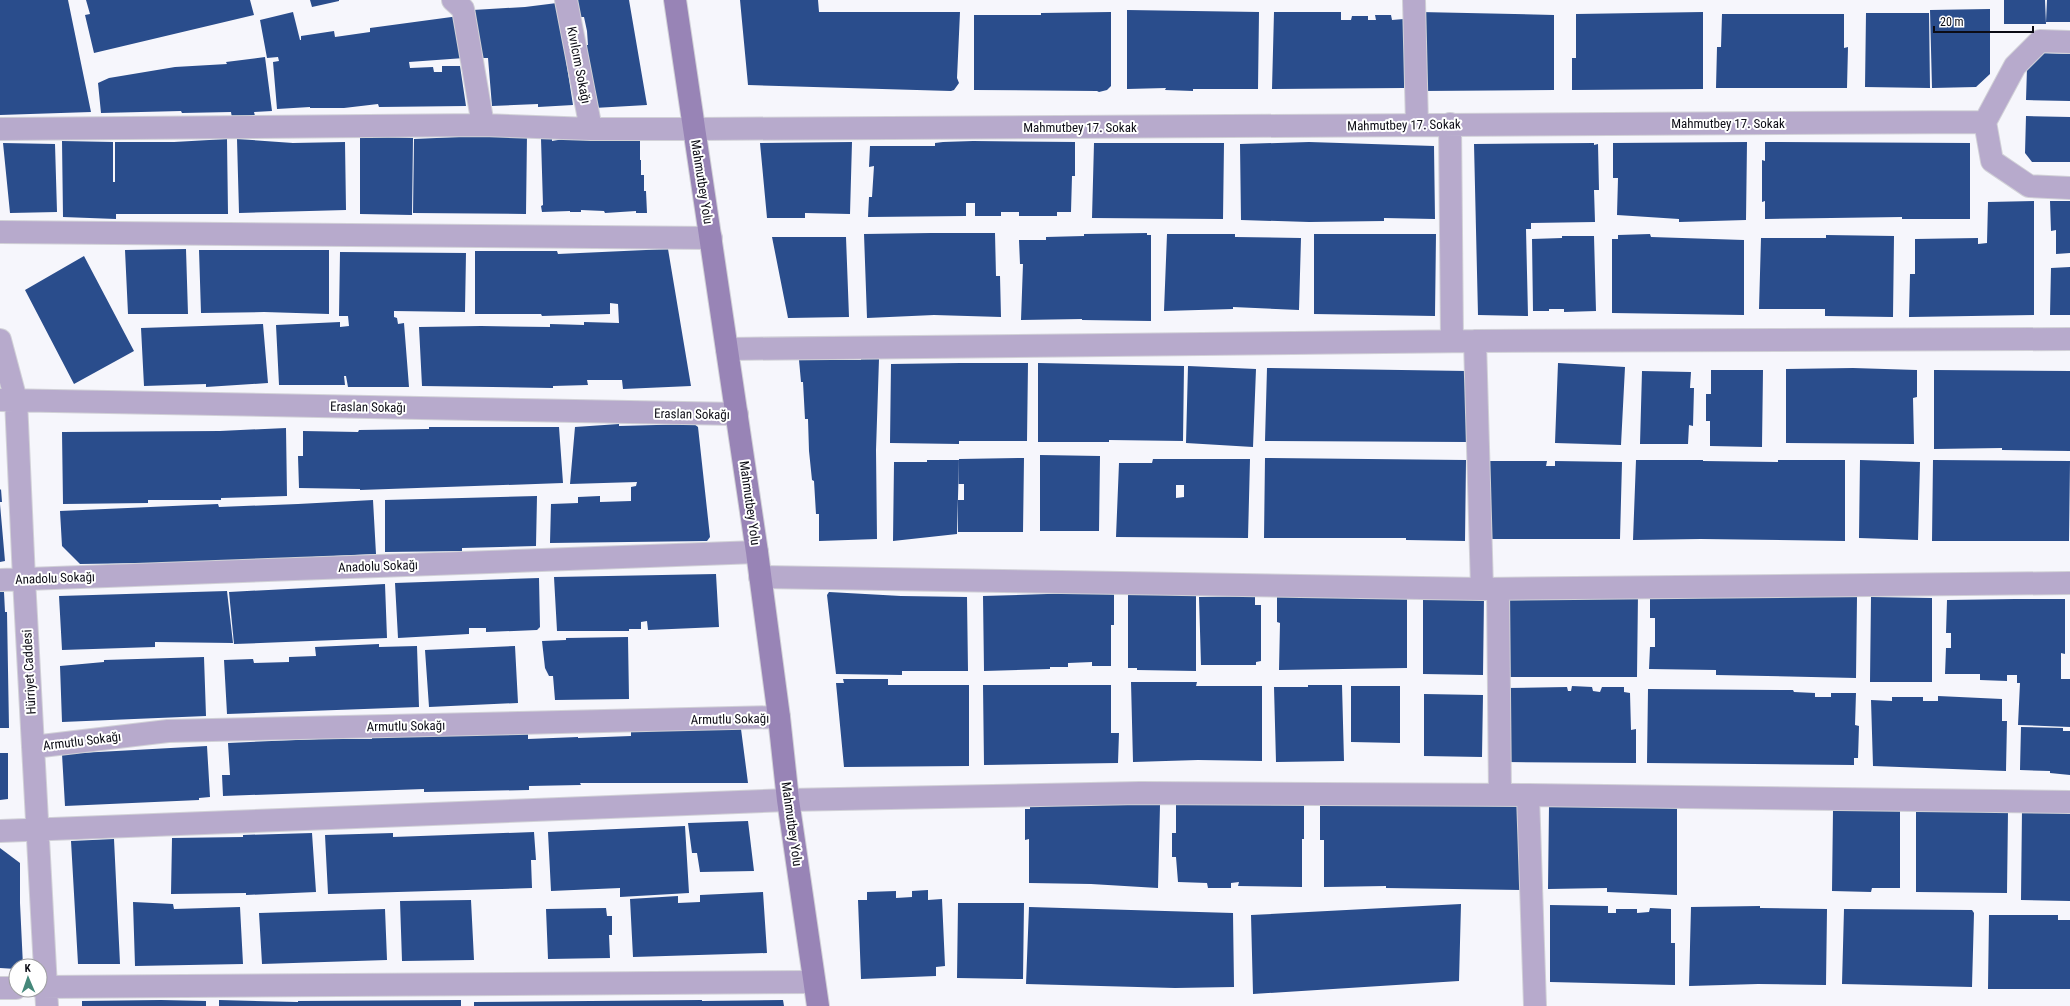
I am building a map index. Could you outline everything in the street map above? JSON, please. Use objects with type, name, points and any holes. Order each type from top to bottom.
[{"type":"main road","name":"Mahmutbey Yolu","points":[[675,0],[757,552],[779,717],[788,800],[818,1006]]},
{"type":"street","points":[[453,0],[463,9],[483,125]]},
{"type":"street","name":"Kıvılcım Sokağı","points":[[566,0],[591,129]]},
{"type":"street","points":[[1414,0],[1417,125]]},
{"type":"street","points":[[2070,42],[2040,41],[2015,66],[1985,122],[1992,161],[2029,186],[2070,188]]},
{"type":"street","name":"Mahmutbey 17. Sokak","points":[[0,129],[483,125],[591,129],[694,129],[1985,122]]},
{"type":"street","points":[[1450,124],[1452,342]]},
{"type":"street","points":[[0,232],[710,238]]},
{"type":"street","points":[[727,349],[1475,341],[2070,339]]},
{"type":"street","name":"Hürriyet Caddesi","points":[[0,340],[8,400],[24,579],[43,958]]},
{"type":"street","points":[[1475,341],[1490,589],[1500,795]]},
{"type":"street","name":"Eraslan Sokağı","points":[[8,400],[737,414]]},
{"type":"street","name":"Anadolu Sokağı","points":[[0,580],[757,552]]},
{"type":"street","points":[[760,578],[1490,589],[2070,583]]},
{"type":"street","name":"Armutlu Sokağı","points":[[33,747],[168,731],[779,717]]},
{"type":"street","points":[[0,831],[788,800],[1140,793],[1528,795],[2070,802]]},
{"type":"street","points":[[1528,795],[1535,1006]]},
{"type":"street","points":[[48,993],[814,982]]},
{"type":"building","points":[[0,0],[68,0],[91,112],[0,115]]},
{"type":"building","points":[[86,0],[250,0],[254,15],[94,53],[85,15],[90,14]]},
{"type":"building","points":[[310,0],[339,0],[339,1],[312,7]]},
{"type":"building","points":[[629,0],[647,105],[594,108],[585,45],[588,45],[587,31],[584,17],[578,17],[575,1]]},
{"type":"building","points":[[740,0],[818,0],[819,12],[960,12],[957,78],[959,83],[954,90],[951,91],[748,85]]},
{"type":"building","points":[[2004,0],[2045,0],[2046,24],[2004,24]]},
{"type":"building","points":[[2047,0],[2070,0],[2070,22],[2046,22]]},
{"type":"building","points":[[557,3],[573,105],[538,107],[538,104],[492,106],[488,58],[477,58],[473,10],[525,7]]},
{"type":"building","points":[[1990,9],[1990,74],[1976,87],[1932,88],[1930,10]]},
{"type":"building","points":[[1127,10],[1259,12],[1258,89],[1193,89],[1193,91],[1165,90],[1166,88],[1127,89]]},
{"type":"building","points":[[293,12],[300,40],[301,36],[334,31],[335,37],[370,32],[370,28],[459,16],[464,58],[409,62],[410,68],[433,67],[434,72],[442,72],[442,66],[460,66],[466,106],[379,107],[378,104],[344,108],[310,107],[277,109],[273,62],[279,61],[278,57],[267,58],[260,20]]},
{"type":"building","points":[[1111,12],[1111,86],[1107,90],[1099,92],[974,90],[974,15],[1041,15],[1041,13]]},
{"type":"building","points":[[1274,12],[1341,12],[1341,20],[1351,20],[1352,16],[1368,16],[1368,20],[1376,20],[1375,15],[1391,15],[1392,20],[1404,19],[1404,88],[1272,89]]},
{"type":"building","points":[[1420,12],[1554,15],[1554,90],[1420,91]]},
{"type":"building","points":[[1703,12],[1703,89],[1572,90],[1572,58],[1576,58],[1576,14]]},
{"type":"building","points":[[1866,13],[1929,13],[1930,88],[1865,87]]},
{"type":"building","points":[[1722,14],[1844,14],[1844,48],[1848,47],[1847,88],[1716,88],[1717,47],[1721,47]]},
{"type":"building","points":[[2039,53],[2070,54],[2070,101],[2026,100],[2027,68]]},
{"type":"building","points":[[265,57],[272,111],[254,112],[255,116],[232,118],[231,112],[182,113],[181,111],[101,113],[98,83],[109,78],[175,67],[227,64],[226,62]]},
{"type":"building","points":[[2026,116],[2070,117],[2070,162],[2032,162],[2025,153]]},
{"type":"building","points":[[527,134],[526,214],[413,213],[414,139]]},
{"type":"building","points":[[360,136],[413,138],[412,215],[360,214]]},
{"type":"building","points":[[552,138],[552,141],[570,138],[629,140],[640,138],[641,175],[644,175],[644,191],[646,191],[647,213],[636,213],[636,211],[605,213],[604,211],[581,210],[581,212],[542,212],[541,139]]},
{"type":"building","points":[[227,139],[228,214],[116,214],[116,219],[63,217],[62,141],[113,142],[113,182],[115,182],[115,142],[174,142]]},
{"type":"building","points":[[237,139],[293,143],[345,142],[346,210],[239,213]]},
{"type":"building","points":[[973,141],[1075,142],[1075,176],[1072,176],[1071,212],[1057,212],[1057,216],[1019,216],[1019,212],[1001,212],[1001,216],[975,216],[975,203],[966,203],[966,216],[868,217],[869,197],[872,197],[874,166],[869,167],[870,146],[935,146],[935,143]]},
{"type":"building","points":[[852,142],[850,214],[805,213],[805,218],[767,218],[760,143]]},
{"type":"building","points":[[1309,142],[1434,146],[1435,219],[1384,218],[1384,221],[1309,222],[1241,220],[1240,144]]},
{"type":"building","points":[[1747,142],[1746,220],[1679,222],[1679,219],[1617,215],[1618,178],[1613,178],[1613,143]]},
{"type":"building","points":[[1765,142],[1970,143],[1970,219],[1902,219],[1902,217],[1765,219],[1765,201],[1762,202],[1762,160],[1765,161]]},
{"type":"building","points":[[3,143],[55,144],[57,212],[10,213]]},
{"type":"building","points":[[1094,143],[1224,143],[1223,219],[1092,218]]},
{"type":"building","points":[[1594,143],[1594,145],[1598,144],[1599,190],[1594,190],[1595,222],[1531,223],[1531,229],[1526,229],[1528,316],[1478,315],[1474,144]]},
{"type":"building","points":[[2034,201],[2034,315],[1909,317],[1910,274],[1915,274],[1915,239],[1978,238],[1978,244],[1987,243],[1988,202]]},
{"type":"building","points":[[2050,201],[2070,201],[2070,253],[2056,254],[2056,230],[2051,231]]},
{"type":"building","points":[[995,233],[996,276],[1000,276],[1001,317],[934,315],[867,318],[864,234]]},
{"type":"building","points":[[1147,233],[1147,235],[1151,235],[1151,321],[1082,319],[1021,320],[1023,264],[1020,264],[1019,240],[1046,240],[1046,237],[1084,236],[1084,234]]},
{"type":"building","points":[[1167,234],[1235,234],[1235,237],[1301,238],[1299,310],[1233,307],[1233,309],[1164,311]]},
{"type":"building","points":[[1314,234],[1436,234],[1435,316],[1314,314]]},
{"type":"building","points":[[1650,234],[1651,237],[1744,240],[1744,315],[1612,313],[1612,239],[1618,239],[1618,235]]},
{"type":"building","points":[[1826,235],[1894,236],[1893,317],[1825,316],[1825,309],[1759,309],[1761,238],[1826,238]]},
{"type":"building","points":[[1562,236],[1594,236],[1596,311],[1564,312],[1564,309],[1549,309],[1549,311],[1533,311],[1532,239],[1562,238]]},
{"type":"building","points":[[772,237],[846,237],[849,317],[788,318]]},
{"type":"building","points":[[186,249],[188,314],[128,314],[125,250]]},
{"type":"building","points":[[668,249],[691,386],[623,389],[622,380],[587,380],[588,385],[553,386],[553,388],[422,386],[419,327],[550,327],[550,324],[584,325],[584,322],[619,323],[618,304],[610,303],[610,314],[542,316],[541,314],[475,314],[475,251],[557,251],[558,254]]},
{"type":"building","points":[[199,250],[329,250],[329,314],[264,312],[201,313]]},
{"type":"building","points":[[340,252],[466,253],[465,312],[394,311],[394,317],[397,318],[398,324],[404,323],[409,387],[348,387],[346,376],[344,376],[345,385],[279,385],[276,325],[340,322],[340,327],[349,326],[348,316],[339,316]]},
{"type":"building","points":[[84,256],[134,351],[74,384],[25,290]]},
{"type":"building","points":[[2070,267],[2070,315],[2050,315],[2051,268]]},
{"type":"building","points":[[263,324],[268,383],[206,387],[206,384],[144,386],[141,328]]},
{"type":"building","points":[[861,358],[879,359],[876,450],[877,539],[819,541],[819,514],[816,514],[814,481],[812,480],[809,451],[808,419],[805,419],[803,382],[801,382],[799,360],[861,360]]},
{"type":"building","points":[[1028,363],[1027,441],[959,441],[959,444],[890,443],[891,364]]},
{"type":"building","points":[[1038,363],[1184,366],[1183,441],[1109,440],[1109,442],[1038,442]]},
{"type":"building","points":[[1558,363],[1625,367],[1621,445],[1555,443]]},
{"type":"building","points":[[1188,366],[1256,369],[1253,447],[1186,443]]},
{"type":"building","points":[[1267,368],[1467,371],[1466,442],[1265,441]]},
{"type":"building","points":[[1853,368],[1917,370],[1917,397],[1913,398],[1914,444],[1786,443],[1786,369]]},
{"type":"building","points":[[1711,370],[1763,370],[1762,447],[1710,446],[1710,421],[1706,421],[1706,394],[1711,394]]},
{"type":"building","points":[[1934,370],[2070,371],[2070,451],[2002,450],[2002,448],[1934,449]]},
{"type":"building","points":[[1642,371],[1691,372],[1690,388],[1694,388],[1693,426],[1689,425],[1688,444],[1640,444]]},
{"type":"building","points":[[619,424],[619,426],[694,424],[698,427],[710,537],[707,541],[550,543],[551,504],[578,503],[578,497],[600,496],[600,502],[631,501],[631,487],[636,486],[637,482],[570,484],[575,427]]},
{"type":"building","points":[[429,427],[559,427],[563,483],[360,490],[299,488],[298,456],[303,456],[303,431],[358,432],[359,430],[429,429]]},
{"type":"building","points":[[286,428],[287,496],[221,498],[221,500],[148,500],[148,503],[63,504],[62,432],[220,431]]},
{"type":"building","points":[[1040,455],[1100,456],[1099,531],[1040,531]]},
{"type":"building","points":[[1024,458],[1023,532],[958,532],[958,500],[964,500],[964,484],[958,484],[959,459]]},
{"type":"building","points":[[1265,458],[1466,460],[1465,541],[1406,540],[1406,538],[1264,538]]},
{"type":"building","points":[[1153,459],[1250,459],[1248,538],[1116,537],[1119,463],[1152,463]],"holes":[[[1176,485],[1184,485],[1184,497],[1176,498]]]},
{"type":"building","points":[[927,460],[959,460],[957,534],[893,541],[894,462],[927,462]]},
{"type":"building","points":[[1636,460],[1778,462],[1778,460],[1845,460],[1845,541],[1701,539],[1633,540]]},
{"type":"building","points":[[1860,460],[1920,462],[1918,540],[1859,538]]},
{"type":"building","points":[[1933,460],[2070,461],[2069,541],[1932,541]]},
{"type":"building","points":[[1488,461],[1547,461],[1546,466],[1555,466],[1555,461],[1622,462],[1620,539],[1487,539]]},
{"type":"building","points":[[1,489],[2,502],[0,502],[0,490]]},
{"type":"building","points":[[537,496],[536,546],[462,548],[462,551],[385,552],[385,500]]},
{"type":"building","points":[[373,500],[376,554],[144,565],[144,563],[80,564],[62,546],[60,511],[218,504],[219,507]]},
{"type":"building","points":[[0,504],[5,561],[0,562]]},
{"type":"building","points":[[716,574],[719,627],[648,630],[647,621],[641,622],[641,629],[629,629],[629,631],[557,631],[554,577]]},
{"type":"building","points":[[539,578],[540,627],[537,630],[486,632],[486,628],[469,628],[469,634],[398,638],[395,583]]},
{"type":"building","points":[[385,584],[387,638],[234,644],[229,592]]},
{"type":"building","points":[[227,591],[233,643],[155,642],[155,647],[62,650],[59,596]]},
{"type":"building","points":[[0,592],[4,592],[5,612],[7,612],[9,728],[0,728]]},
{"type":"building","points":[[829,592],[901,596],[967,597],[968,671],[902,671],[902,675],[836,674],[827,595]]},
{"type":"building","points":[[1110,592],[1114,594],[1114,625],[1111,625],[1111,666],[1092,666],[1092,662],[1068,663],[1068,667],[1050,667],[1050,669],[984,671],[983,596]]},
{"type":"building","points":[[1507,592],[1638,593],[1637,677],[1507,677]]},
{"type":"building","points":[[1128,593],[1196,593],[1196,671],[1137,670],[1137,668],[1128,668]]},
{"type":"building","points":[[1650,595],[1857,597],[1856,678],[1716,675],[1716,670],[1649,669],[1650,647],[1655,647],[1655,618],[1650,618]]},
{"type":"building","points":[[1255,596],[1255,605],[1261,605],[1261,661],[1256,662],[1256,665],[1201,665],[1199,597]]},
{"type":"building","points":[[1277,596],[1407,597],[1407,668],[1279,670],[1280,623],[1277,622]]},
{"type":"building","points":[[1423,596],[1484,597],[1483,675],[1423,674]]},
{"type":"building","points":[[1871,597],[1932,598],[1932,682],[1870,682]]},
{"type":"building","points":[[2065,599],[2065,654],[2061,653],[2061,679],[2070,679],[2070,727],[2018,725],[2020,683],[2017,683],[2017,675],[2007,675],[2007,681],[1980,680],[1980,674],[1945,674],[1946,648],[1951,648],[1951,633],[1946,633],[1947,600]]},
{"type":"building","points":[[628,637],[629,699],[555,700],[553,676],[549,676],[545,668],[542,641],[566,640],[566,638]]},
{"type":"building","points":[[379,644],[379,647],[417,646],[419,707],[227,714],[224,660],[253,659],[254,663],[289,662],[289,657],[316,656],[315,647]]},
{"type":"building","points":[[515,646],[518,703],[429,707],[425,650]]},
{"type":"building","points":[[204,657],[206,716],[62,722],[60,666],[104,662],[104,660]]},
{"type":"building","points":[[843,679],[888,679],[888,685],[969,685],[969,766],[844,767],[836,683],[844,683]]},
{"type":"building","points":[[1131,682],[1197,682],[1196,686],[1262,686],[1262,761],[1198,760],[1133,762]]},
{"type":"building","points":[[983,685],[1111,685],[1111,733],[1119,733],[1118,763],[984,765]]},
{"type":"building","points":[[1308,685],[1342,685],[1344,761],[1276,762],[1274,687],[1308,687]]},
{"type":"building","points":[[1351,686],[1400,686],[1400,743],[1351,742]]},
{"type":"building","points":[[1572,686],[1592,687],[1593,691],[1600,692],[1602,687],[1624,687],[1624,692],[1630,693],[1631,730],[1636,729],[1636,763],[1507,762],[1507,688],[1567,687],[1568,691],[1571,691]]},
{"type":"building","points":[[1648,689],[1793,690],[1794,692],[1815,693],[1815,697],[1831,697],[1831,693],[1856,693],[1855,725],[1859,726],[1858,758],[1854,758],[1854,765],[1647,763]]},
{"type":"building","points":[[1424,694],[1483,695],[1482,757],[1424,756]]},
{"type":"building","points":[[1938,696],[2002,699],[2002,721],[2007,721],[2006,771],[1873,766],[1871,700],[1892,701],[1892,697],[1923,697],[1923,701],[1938,701]]},
{"type":"building","points":[[2021,727],[2063,728],[2063,731],[2070,731],[2070,775],[2050,773],[2050,771],[2020,770]]},
{"type":"building","points":[[741,729],[748,783],[580,783],[581,785],[529,786],[529,790],[424,792],[424,789],[223,796],[222,775],[230,775],[228,743],[319,739],[372,739],[372,737],[423,737],[423,735],[528,733],[528,739],[578,738],[631,736],[631,731]]},
{"type":"building","points":[[207,746],[210,797],[199,798],[199,800],[65,806],[62,754]]},
{"type":"building","points":[[0,753],[8,753],[8,799],[0,800]]},
{"type":"building","points":[[1090,803],[1160,805],[1158,888],[1091,884],[1029,883],[1029,839],[1025,840],[1025,809],[1030,809],[1030,804],[1091,806]]},
{"type":"building","points":[[1237,803],[1304,804],[1302,887],[1238,886],[1239,882],[1231,883],[1231,888],[1208,888],[1207,883],[1178,882],[1176,857],[1172,857],[1172,833],[1176,833],[1176,805]]},
{"type":"building","points":[[1320,804],[1520,806],[1521,890],[1386,888],[1386,886],[1324,887],[1324,840],[1320,840]]},
{"type":"building","points":[[1677,805],[1677,895],[1607,892],[1607,888],[1548,889],[1549,806]]},
{"type":"building","points":[[2022,809],[2070,811],[2070,901],[2021,900]]},
{"type":"building","points":[[1833,810],[1900,811],[1900,888],[1872,888],[1871,892],[1832,891]]},
{"type":"building","points":[[1916,810],[2008,811],[2007,893],[1916,892]]},
{"type":"building","points":[[748,821],[754,871],[700,872],[697,853],[692,853],[688,823]]},
{"type":"building","points":[[685,826],[689,893],[620,897],[620,888],[551,891],[548,832]]},
{"type":"building","points":[[534,832],[536,860],[531,860],[532,888],[328,894],[325,835],[393,833],[393,837]]},
{"type":"building","points":[[312,833],[316,892],[246,895],[246,893],[171,894],[172,838],[243,837],[243,835]]},
{"type":"building","points":[[114,839],[120,964],[78,964],[71,841]]},
{"type":"building","points":[[0,848],[20,863],[23,958],[8,958],[8,968],[0,968]]},
{"type":"building","points":[[928,890],[928,900],[942,899],[945,966],[936,967],[936,976],[861,979],[858,900],[867,900],[867,892],[896,891],[896,898],[912,897],[912,891]]},
{"type":"building","points":[[763,892],[767,953],[633,957],[630,899],[678,896],[678,903],[700,902],[700,895]]},
{"type":"building","points":[[471,900],[474,960],[402,961],[400,901]]},
{"type":"building","points":[[133,902],[173,904],[174,909],[240,907],[243,964],[135,966]]},
{"type":"building","points":[[958,903],[1024,903],[1023,979],[957,978]]},
{"type":"building","points":[[1461,904],[1459,981],[1253,994],[1251,915]]},
{"type":"building","points":[[1550,905],[1608,906],[1608,913],[1616,913],[1616,909],[1637,909],[1637,913],[1649,912],[1650,908],[1671,909],[1671,943],[1675,943],[1675,985],[1550,982]]},
{"type":"building","points":[[1760,906],[1760,908],[1827,909],[1826,985],[1758,984],[1689,986],[1691,907]]},
{"type":"building","points":[[1029,907],[1233,913],[1234,987],[1175,988],[1026,984]]},
{"type":"building","points":[[606,908],[607,916],[612,916],[612,935],[609,935],[610,958],[548,959],[546,909]]},
{"type":"building","points":[[385,909],[387,960],[262,964],[259,913]]},
{"type":"building","points":[[1844,909],[1972,910],[1974,913],[1972,987],[1842,984]]},
{"type":"building","points":[[1989,915],[2058,915],[2058,920],[2070,920],[2070,989],[1988,989]]},
{"type":"building","points":[[219,1000],[298,1002],[461,1000],[461,1006],[219,1006]]},
{"type":"building","points":[[783,1000],[784,1006],[474,1006],[474,1002]]},
{"type":"building","points":[[82,1001],[206,1001],[206,1006],[82,1006]]}]
